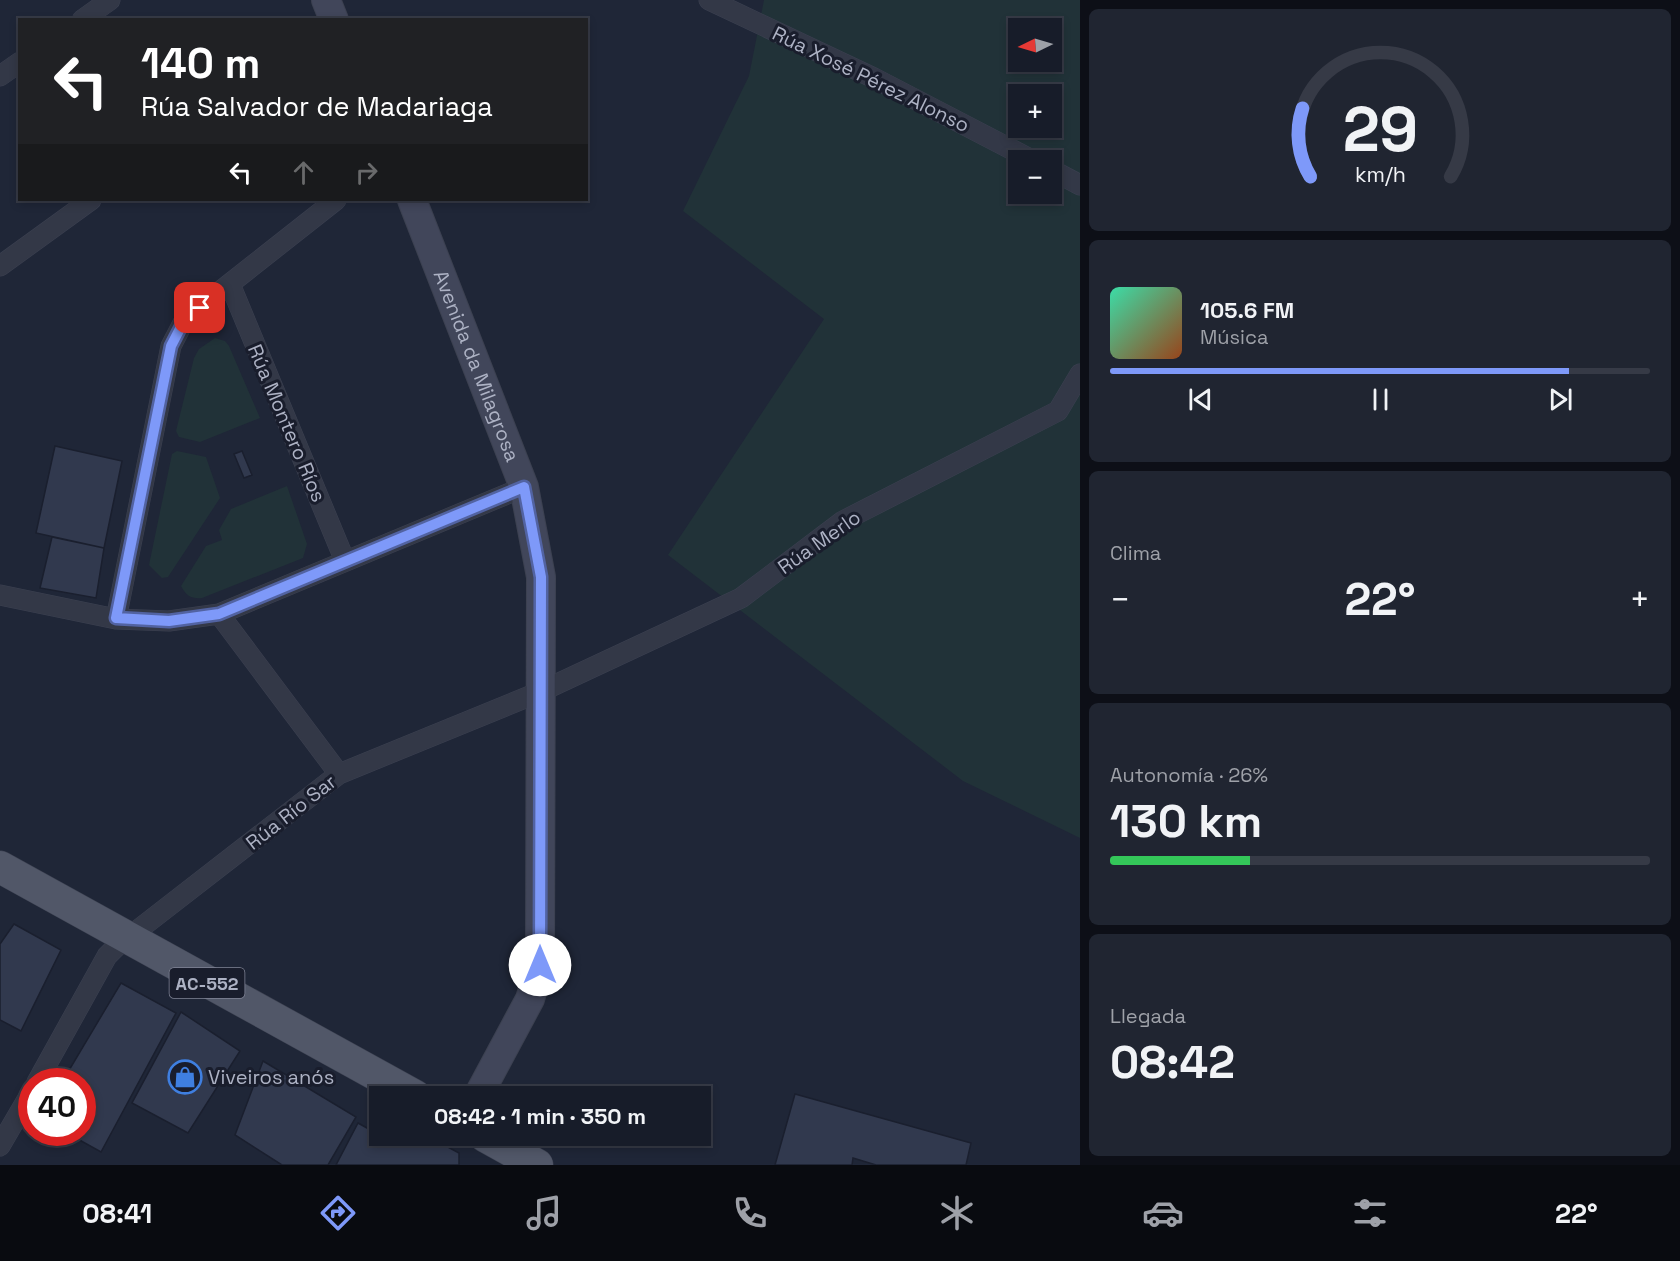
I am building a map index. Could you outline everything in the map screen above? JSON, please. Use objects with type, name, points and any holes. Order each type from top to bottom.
[{"type":"main road","name":"AC-552","points":[[0,867],[396,1086]]},
{"type":"main road","points":[[503,1146],[537,1165]]},
{"type":"street","points":[[85,18],[110,0]]},
{"type":"street","points":[[326,0],[333,18]]},
{"type":"street","name":"Rúa Xosé Pérez Alonso","points":[[709,0],[874,78],[1013,150]]},
{"type":"street","points":[[0,76],[18,63]]},
{"type":"street","points":[[1062,175],[1080,185]]},
{"type":"street","points":[[0,266],[90,201]]},
{"type":"street","points":[[116,618],[171,346],[185,319],[335,201]]},
{"type":"street","name":"Avenida da Milagrosa","points":[[412,201],[524,487],[541,577],[540,965],[530,999],[483,1086]]},
{"type":"street","name":"Rúa Montero Ríos","points":[[230,284],[345,561]]},
{"type":"street","name":"Rúa Merlo","points":[[542,692],[741,598],[843,521],[1058,411],[1080,374]]},
{"type":"street","points":[[0,595],[116,618],[169,621],[219,614],[524,487]]},
{"type":"street","points":[[219,614],[339,774]]},
{"type":"street","name":"Rúa Río Sar","points":[[45,1068],[107,956],[339,774],[542,692]]},
{"type":"street","points":[[2,1137],[18,1112]]},
{"type":"shaded area","points":[[764,0],[1080,0],[1080,838],[963,781],[668,555],[824,319],[683,211],[749,76]]},
{"type":"shaded area","points":[[215,338],[225,341],[229,346],[260,418],[200,442],[179,437],[176,431],[194,358],[199,349]]},
{"type":"shaded area","points":[[177,451],[206,457],[220,498],[168,577],[162,578],[149,565],[172,454]]},
{"type":"shaded area","points":[[287,486],[307,544],[303,558],[202,598],[195,598],[187,594],[181,586],[206,546],[222,540],[219,530],[231,509]]},
{"type":"building","points":[[55,446],[122,461],[104,548],[36,533]]},
{"type":"building","points":[[242,451],[252,475],[244,478],[234,454]]},
{"type":"building","points":[[52,537],[104,548],[96,598],[40,588]]},
{"type":"building","points":[[14,924],[61,950],[21,1031],[0,1020],[0,944]]},
{"type":"building","points":[[121,983],[176,1013],[101,1152],[90,1146],[96,1146],[96,1068],[70,1068]]},
{"type":"building","name":"Viveiros anós","points":[[181,1012],[240,1051],[188,1133],[132,1103]]},
{"type":"building","points":[[263,1061],[356,1117],[328,1165],[282,1165],[235,1135]]},
{"type":"building","points":[[795,1094],[971,1143],[966,1165],[876,1165],[853,1158],[852,1165],[775,1165]]},
{"type":"building","points":[[358,1123],[369,1129],[369,1146],[446,1146],[459,1153],[459,1165],[336,1165]]},
{"type":"place","name":"Viveiros anós","points":[[185,1077]]},
{"type":"route","points":[[200,308],[185,319],[171,346],[116,618],[169,621],[219,614],[524,487],[541,577],[540,965]]}]
